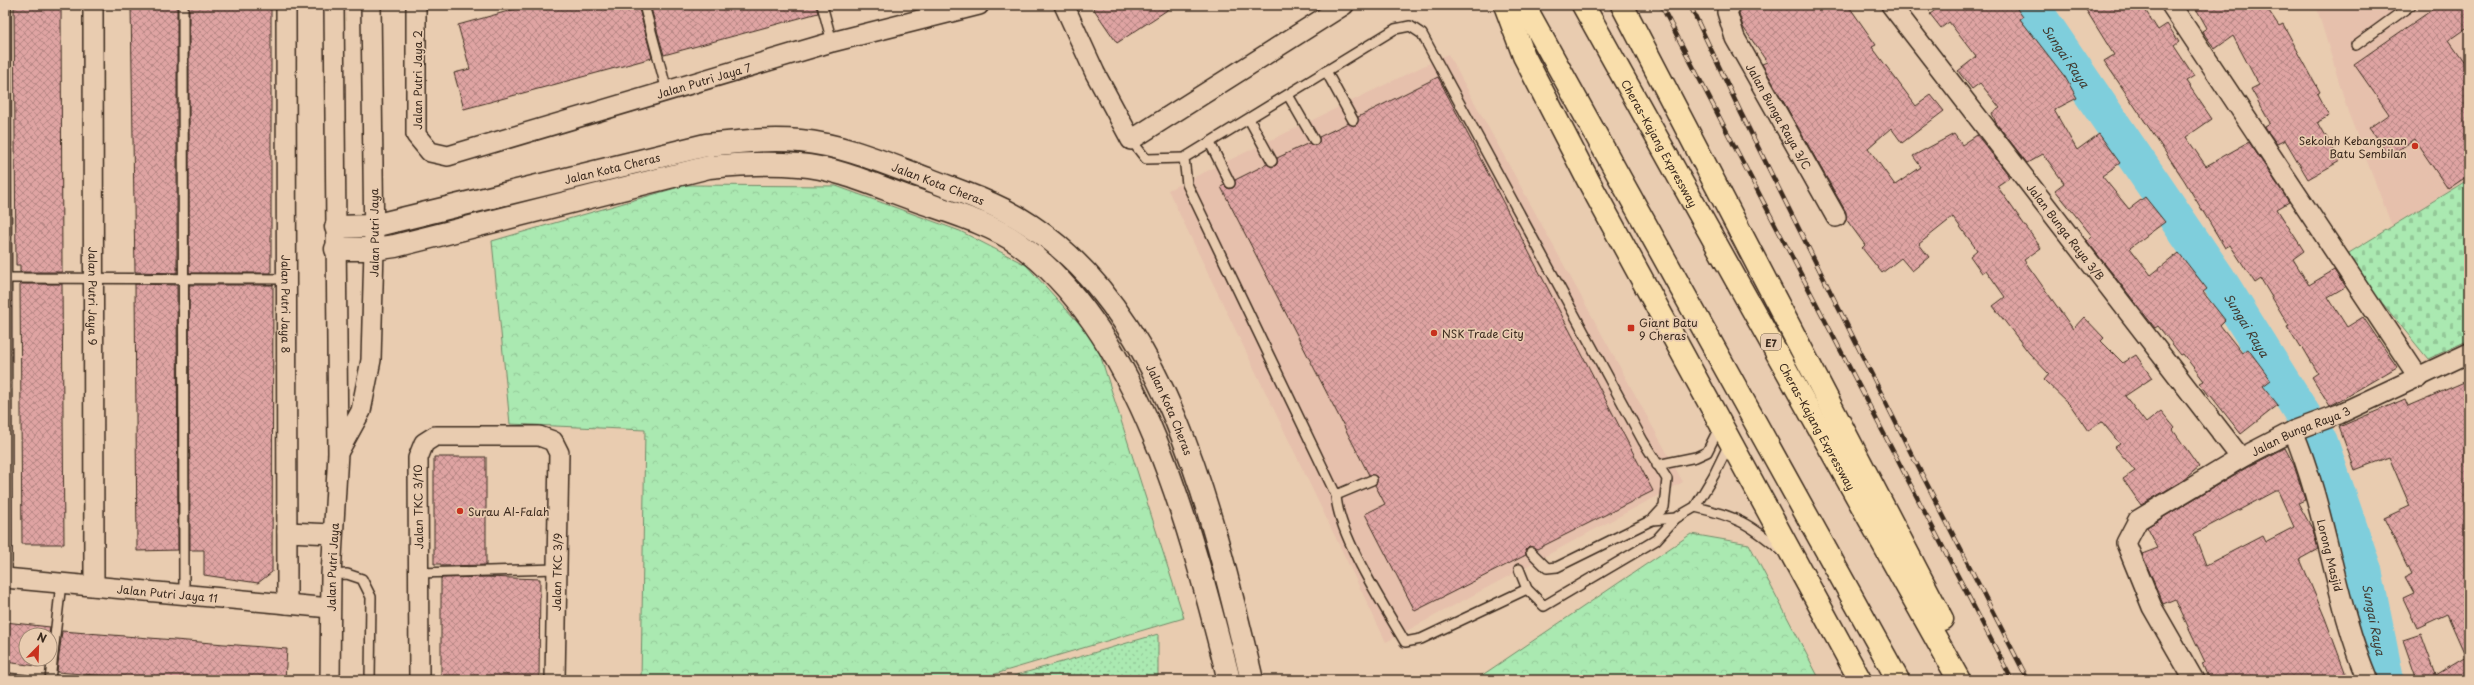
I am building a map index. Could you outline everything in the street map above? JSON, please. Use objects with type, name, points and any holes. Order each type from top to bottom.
[{"type":"highway","points":[[1505,5],[1524,56],[1578,159],[1860,680]]},
{"type":"highway","points":[[1524,5],[1898,680]]},
{"type":"highway","name":"Cheras–Kajang Expressway","points":[[1583,5],[1960,680]]},
{"type":"highway","points":[[1622,5],[1945,625],[1960,680]]},
{"type":"street","name":"Jalan Putri Jaya 9","points":[[93,5],[94,586]]},
{"type":"street","name":"Jalan Putri Jaya 8","points":[[286,5],[287,604]]},
{"type":"street","name":"Jalan Putri Jaya","points":[[330,680],[331,575],[338,453],[334,5]]},
{"type":"street","name":"Jalan Putri Jaya","points":[[338,453],[361,411],[371,360],[374,249],[371,5]]},
{"type":"street","name":"Jalan Putri Jaya 2","points":[[416,5],[416,134],[430,152]]},
{"type":"street","name":"Jalan Putri Jaya 7","points":[[430,152],[448,156],[832,42],[979,5]]},
{"type":"street","points":[[1064,5],[1095,73],[1130,140],[1344,5]]},
{"type":"street","name":"Jalan Bunga Raya 3/B","points":[[1891,5],[2241,458]]},
{"type":"street","points":[[2171,5],[2419,378]]},
{"type":"street","name":"Jalan Bunga Raya 3/C","points":[[1729,9],[1735,38],[1836,217]]},
{"type":"street","name":"Jalan Kota Cheras","points":[[336,227],[373,226],[706,145],[755,140],[801,141],[848,150],[988,202],[1030,225],[1068,255],[1108,299],[1141,349],[1165,394],[1203,494],[1252,680]]},
{"type":"street","name":"Jalan Kota Cheras","points":[[336,249],[374,249],[395,246],[708,167],[755,163],[801,165],[847,175],[978,223],[1018,243],[1052,274],[1090,316],[1120,364],[1142,408],[1178,504],[1209,602],[1229,680]]},
{"type":"street","name":"Jalan Bunga Raya 3","points":[[2194,680],[2152,607],[2126,543],[2138,520],[2241,458],[2293,431],[2339,414],[2419,378],[2469,353]]},
{"type":"street","name":"Lorong Masjid","points":[[2293,431],[2308,465],[2351,630],[2368,680]]},
{"type":"street","name":"Jalan TKC 3/10","points":[[419,680],[418,458],[424,443],[435,436],[539,436],[553,441]]},
{"type":"street","name":"Jalan TKC 3/9","points":[[553,441],[559,453],[555,680]]},
{"type":"street","points":[[287,532],[333,534]]},
{"type":"street","name":"Jalan Putri Jaya 11","points":[[6,578],[330,608]]},
{"type":"lane","points":[[6,5],[6,578]]},
{"type":"lane","points":[[183,5],[184,594]]},
{"type":"lane","points":[[644,5],[667,91]]},
{"type":"lane","points":[[822,5],[832,42]]},
{"type":"lane","points":[[2356,45],[2411,5]]},
{"type":"lane","points":[[1130,140],[1146,159],[1184,158],[1395,28],[1410,26],[1422,34],[1657,465],[1667,479],[1664,507],[1652,520],[1557,567],[1547,568],[1531,552]]},
{"type":"lane","points":[[1326,71],[1353,120]]},
{"type":"lane","points":[[1288,95],[1314,140]]},
{"type":"lane","points":[[1249,119],[1272,161]]},
{"type":"lane","points":[[1210,143],[1230,183]]},
{"type":"lane","points":[[1184,158],[1186,184],[1336,495],[1337,511],[1369,580],[1405,642],[1421,639],[1527,588]]},
{"type":"lane","points":[[5,278],[286,279]]},
{"type":"lane","points":[[1657,465],[1696,457],[1707,452],[1726,432]]},
{"type":"lane","points":[[1519,569],[1527,588],[1544,606],[1656,540],[1676,518],[1695,507],[1718,468],[1726,432]]},
{"type":"lane","points":[[1336,495],[1372,480]]},
{"type":"lane","points":[[1695,507],[1736,517],[1754,528],[1794,560]]},
{"type":"lane","points":[[1652,520],[1676,518]]},
{"type":"lane","points":[[419,573],[557,570]]},
{"type":"lane","points":[[331,575],[347,574],[362,579],[371,597],[370,680]]},
{"type":"lane","points":[[50,680],[61,583]]},
{"type":"lane","points":[[5,678],[25,680]]},
{"type":"shaded area","name":"Sekolah Kebangsaan Batu Sembilan","points":[[2316,5],[2469,5],[2469,179],[2392,226],[2348,112]]},
{"type":"shaded area","name":"NSK Trade City","points":[[1448,54],[1683,482],[1386,642],[1168,190]]},
{"type":"green space","points":[[2469,179],[2469,340],[2428,359],[2344,256]]},
{"type":"green space","points":[[686,185],[836,186],[960,231],[1026,265],[1096,342],[1184,618],[975,680],[641,680],[645,430],[510,424],[492,241]]},
{"type":"green space","points":[[1691,534],[1749,544],[1820,680],[1475,680]]},
{"type":"green space","points":[[1158,634],[1158,680],[1000,680]]},
{"type":"building","points":[[14,5],[61,5],[62,272],[20,272],[20,265],[16,265]]},
{"type":"building","points":[[131,5],[177,5],[177,273],[135,272]]},
{"type":"building","points":[[189,5],[271,5],[271,273],[189,273]]},
{"type":"building","points":[[530,5],[638,5],[652,58],[464,109],[454,73],[470,69],[458,25]]},
{"type":"building","points":[[650,5],[816,5],[818,13],[664,55]]},
{"type":"building","points":[[1091,5],[1175,5],[1117,43]]},
{"type":"building","points":[[1742,5],[1848,5],[1876,45],[1872,47],[1916,106],[1931,95],[1944,111],[1902,143],[1891,128],[1868,148],[1895,185],[1921,167],[1913,156],[1954,134],[1962,145],[1977,135],[2007,173],[2009,178],[1997,186],[2041,248],[2024,260],[2073,329],[2084,317],[2104,338],[2101,341],[2123,363],[2136,355],[2152,378],[2125,396],[2146,423],[2161,411],[2175,428],[2173,430],[2199,467],[2182,481],[2141,505],[2123,479],[2135,471],[2115,447],[2120,444],[2102,422],[2088,431],[2071,406],[2044,380],[2049,374],[2029,353],[1993,306],[2005,297],[1986,270],[1982,273],[1970,256],[1977,250],[1953,217],[1919,244],[1929,257],[1912,271],[1901,258],[1882,273],[1862,248],[1865,245],[1846,219],[1846,212],[1762,64],[1767,62],[1743,27],[1739,13]]},
{"type":"building","points":[[1936,5],[2014,5],[2023,17],[2020,19],[2065,77],[2077,98],[2054,110],[2077,150],[2099,134],[2120,163],[2102,176],[2129,209],[2145,197],[2165,222],[2130,248],[2151,275],[2179,253],[2207,289],[2203,292],[2225,320],[2220,325],[2242,353],[2248,349],[2271,380],[2263,386],[2278,405],[2241,434],[2211,396],[2210,397],[2200,383],[2204,381],[2183,354],[2181,355],[2158,326],[2155,328],[2087,241],[2092,236],[2055,190],[2064,183],[2043,154],[2027,163],[1996,123],[1992,113],[2000,108],[1980,83],[1972,89],[1958,71],[1976,57],[1949,22],[1941,28],[1930,14],[1938,8]]},
{"type":"building","points":[[2083,5],[2142,5],[2158,30],[2167,24],[2179,42],[2174,46],[2194,76],[2186,81],[2212,119],[2186,137],[2206,166],[2249,142],[2289,202],[2277,209],[2304,251],[2293,259],[2309,285],[2334,270],[2345,287],[2328,297],[2347,327],[2363,317],[2397,367],[2330,406],[2312,377],[2318,373],[2302,346],[2300,348],[2287,327],[2289,326],[2261,279],[2255,283],[2230,245],[2225,248],[2184,180],[2104,61],[2114,55]]},
{"type":"building","points":[[2194,5],[2265,5],[2279,26],[2283,24],[2320,92],[2317,94],[2329,116],[2318,122],[2340,161],[2308,179],[2285,140],[2277,144],[2268,132],[2265,126],[2270,123],[2251,89],[2259,85],[2233,36],[2215,49],[2202,31],[2207,28]]},
{"type":"building","points":[[2439,5],[2469,5],[2469,26],[2449,40],[2469,68],[2469,175],[2448,189],[2414,139],[2389,156],[2369,128],[2389,114],[2354,64]]},
{"type":"building","name":"NSK Trade City","points":[[1438,77],[1653,491],[1537,549],[1529,546],[1525,550],[1526,555],[1415,611],[1365,514],[1385,504],[1375,485],[1377,477],[1369,475],[1221,187],[1224,185],[1227,188],[1233,188],[1235,180],[1267,164],[1275,166],[1277,164],[1277,158],[1309,143],[1317,145],[1319,143],[1319,137],[1348,123],[1356,125],[1358,117]]},
{"type":"building","points":[[20,284],[62,284],[64,544],[22,544]]},
{"type":"building","points":[[135,284],[177,285],[178,550],[137,551]]},
{"type":"building","points":[[189,285],[273,285],[272,572],[258,583],[204,575],[204,550],[190,550]]},
{"type":"building","points":[[2469,380],[2469,680],[2417,680],[2403,640],[2421,634],[2436,675],[2466,657],[2447,614],[2417,628],[2403,598],[2414,593],[2405,577],[2411,574],[2384,518],[2410,506],[2389,457],[2355,470],[2339,427],[2405,399],[2408,406]]},
{"type":"building","points":[[2285,448],[2294,465],[2305,500],[2298,503],[2313,530],[2318,549],[2300,559],[2325,618],[2348,680],[2209,680],[2202,663],[2205,662],[2175,599],[2163,604],[2142,554],[2158,548],[2147,527],[2246,468]],"holes":[[[2275,491],[2278,491],[2294,527],[2265,542],[2262,536],[2206,565],[2194,534]]]},
{"type":"building","name":"Surau Al-Falah","points":[[434,457],[486,457],[486,565],[441,566],[441,564],[434,564]]},
{"type":"building","points":[[486,577],[540,579],[539,680],[441,680],[441,578]]},
{"type":"building","points":[[5,622],[50,627],[18,627],[18,664],[5,662]]},
{"type":"building","points":[[62,631],[287,649],[285,680],[158,680],[57,672]]},
{"type":"waterway","name":"Sungai Raya","points":[[2031,5],[2218,279],[2320,442],[2364,570],[2386,680]]},
{"type":"railway","points":[[1661,5],[2012,680]]},
{"type":"railway","points":[[1690,5],[1741,113],[1911,453],[2028,680]]},
{"type":"place","name":"Sekolah Kebangsaan Batu Sembilan","points":[[2415,146]]},
{"type":"place","name":"Giant Batu 9 Cheras","points":[[1631,328]]},
{"type":"place","name":"NSK Trade City","points":[[1434,333]]},
{"type":"place","name":"Surau Al-Falah","points":[[460,511]]}]
